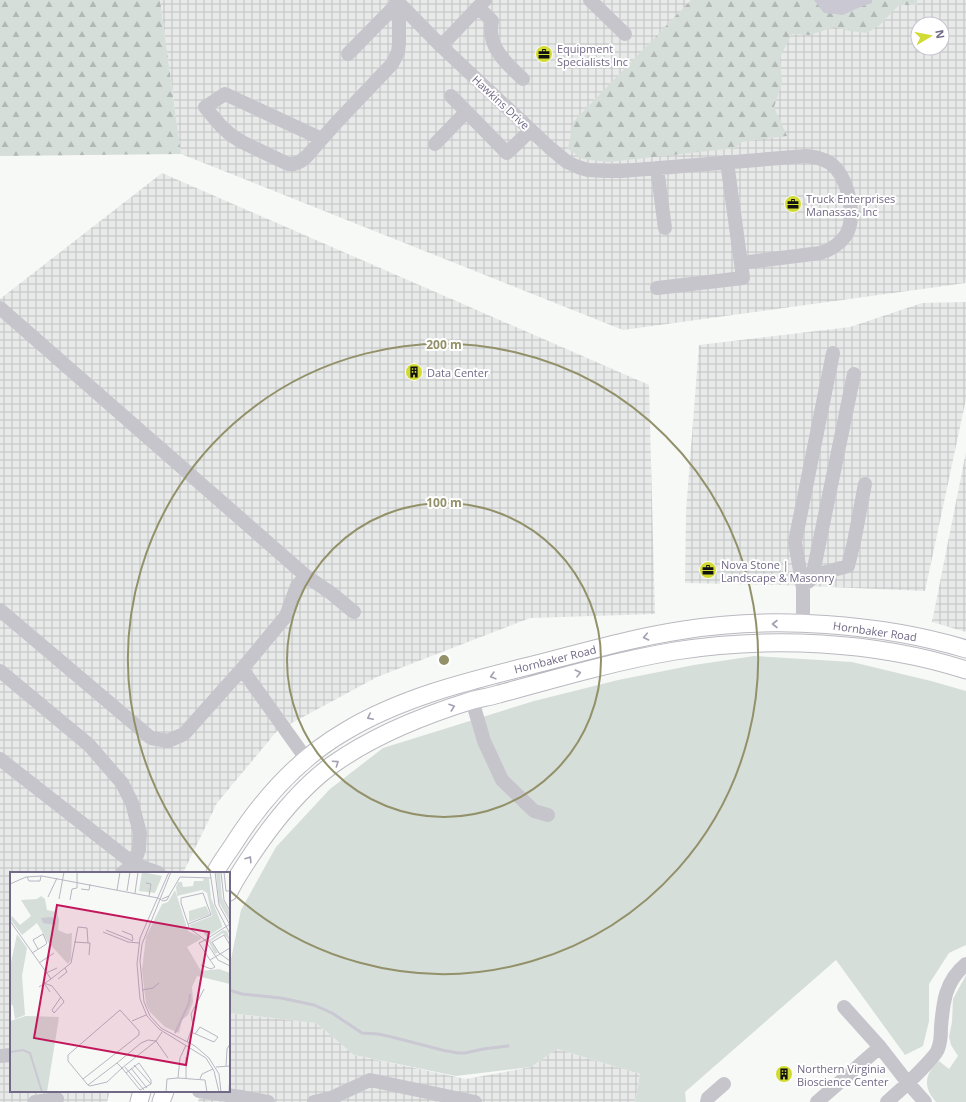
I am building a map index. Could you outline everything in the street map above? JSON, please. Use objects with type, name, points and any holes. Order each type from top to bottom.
[{"type":"main road","name":"Hornbaker Road","points":[[216,872],[250,819],[278,786],[307,760],[342,733],[373,716],[406,701],[467,683],[648,636],[714,626],[741,624],[836,625],[903,634],[966,649]]},
{"type":"main road","name":"Hornbaker Road","points":[[230,890],[264,835],[289,805],[322,773],[352,753],[394,729],[472,700],[614,664],[675,652],[732,645],[800,644],[866,648],[916,657],[966,670]]},
{"type":"main road","points":[[139,1102],[142,1092]]},
{"type":"main road","points":[[161,1102],[165,1092]]},
{"type":"street","points":[[590,0],[625,34]]},
{"type":"street","points":[[348,54],[398,1]]},
{"type":"street","points":[[322,139],[225,94],[205,107],[221,126],[242,142],[288,164],[294,164],[301,161],[307,156],[392,64],[398,52],[398,1]]},
{"type":"street","name":"Hawkins Drive","points":[[398,1],[441,46],[559,156],[578,167],[588,170],[622,171],[806,156],[819,158],[830,163],[837,170],[844,181],[849,198],[850,215],[848,230],[842,240],[831,249],[820,253],[740,263]]},
{"type":"street","points":[[441,46],[481,4],[492,21],[490,29],[492,38],[501,58],[523,79]]},
{"type":"street","points":[[451,96],[507,153],[531,130]]},
{"type":"street","points":[[435,144],[466,112]]},
{"type":"street","points":[[657,288],[743,278],[727,162]]},
{"type":"street","points":[[657,168],[665,228]]},
{"type":"street","points":[[0,308],[306,576],[331,593],[354,612]]},
{"type":"street","points":[[807,583],[795,542],[833,353]]},
{"type":"street","points":[[803,624],[807,583],[854,374]]},
{"type":"street","points":[[807,583],[815,575],[848,566],[865,484]]},
{"type":"street","points":[[0,610],[151,738],[168,741],[184,734],[242,669],[286,616],[297,586],[306,576]]},
{"type":"street","points":[[242,669],[307,760]]},
{"type":"street","points":[[0,671],[89,745],[122,783],[132,803],[140,833],[139,849],[134,864],[123,872]]},
{"type":"street","points":[[467,683],[484,741],[502,780],[534,811],[548,815]]},
{"type":"street","points":[[0,759],[134,864],[156,872]]},
{"type":"street","points":[[886,1102],[908,1083],[938,1050],[946,990],[962,967],[966,964]]},
{"type":"street","points":[[844,1007],[880,1046],[908,1083],[925,1102]]},
{"type":"street","points":[[817,1102],[880,1046]]},
{"type":"street","points":[[0,1056],[10,1054]]},
{"type":"street","points":[[314,1102],[331,1098],[370,1080],[476,1102]]},
{"type":"street","points":[[707,1102],[708,1098],[724,1084]]},
{"type":"street","points":[[204,1092],[240,1099],[268,1102]]},
{"type":"street","points":[[35,1102],[57,1098]]},
{"type":"shaded area","points":[[160,0],[966,0],[966,283],[623,330],[181,154]]},
{"type":"shaded area","points":[[814,0],[872,0],[872,3],[843,15],[824,13]]},
{"type":"shaded area","points":[[162,173],[649,385],[655,614],[530,618],[377,677],[277,731],[217,803],[183,872],[10,872],[10,1092],[110,1092],[107,1102],[0,1102],[0,299]]},
{"type":"shaded area","points":[[966,302],[966,399],[925,591],[685,583],[686,511],[699,345],[850,327],[922,303]]},
{"type":"shaded area","points":[[966,452],[966,632],[932,622]]},
{"type":"shaded area","points":[[230,1013],[316,1023],[354,1055],[466,1079],[531,1067],[557,1049],[640,1074],[635,1102],[198,1102],[201,1092],[230,1092]]},
{"type":"green space","points":[[0,0],[160,0],[181,154],[0,156]]},
{"type":"green space","points":[[691,0],[917,0],[917,5],[899,5],[880,25],[867,33],[834,27],[810,35],[792,34],[780,57],[782,84],[774,107],[787,136],[741,142],[736,148],[608,162],[583,159],[568,149],[573,122]]},
{"type":"green space","points":[[754,656],[852,662],[966,691],[966,945],[949,953],[929,984],[929,1021],[923,1046],[905,1055],[836,960],[685,1092],[686,1102],[635,1102],[640,1074],[557,1049],[531,1067],[456,1076],[354,1055],[316,1023],[230,1013],[230,964],[241,910],[276,847],[330,789],[383,748],[534,701],[618,680],[694,665]]},
{"type":"green space","points":[[966,975],[966,1102],[936,1102],[927,1086],[928,1076],[930,1071],[939,1061],[949,1069],[958,1056],[951,1045],[949,1037],[952,1022],[953,999]]},
{"type":"waterway","points":[[230,990],[242,994],[281,998],[314,1005],[332,1013],[362,1033],[378,1034],[442,1050],[465,1053],[508,1046]]},
{"type":"place","name":"Equipment Specialists Inc","points":[[544,54]]},
{"type":"place","name":"Truck Enterprises Manassas, Inc","points":[[793,204]]},
{"type":"place","name":"Data Center","points":[[414,372]]},
{"type":"place","name":"Nova Stone | Landscape & Masonry","points":[[708,570]]},
{"type":"place","name":"Northern Virginia Bioscience Center","points":[[784,1074]]}]
